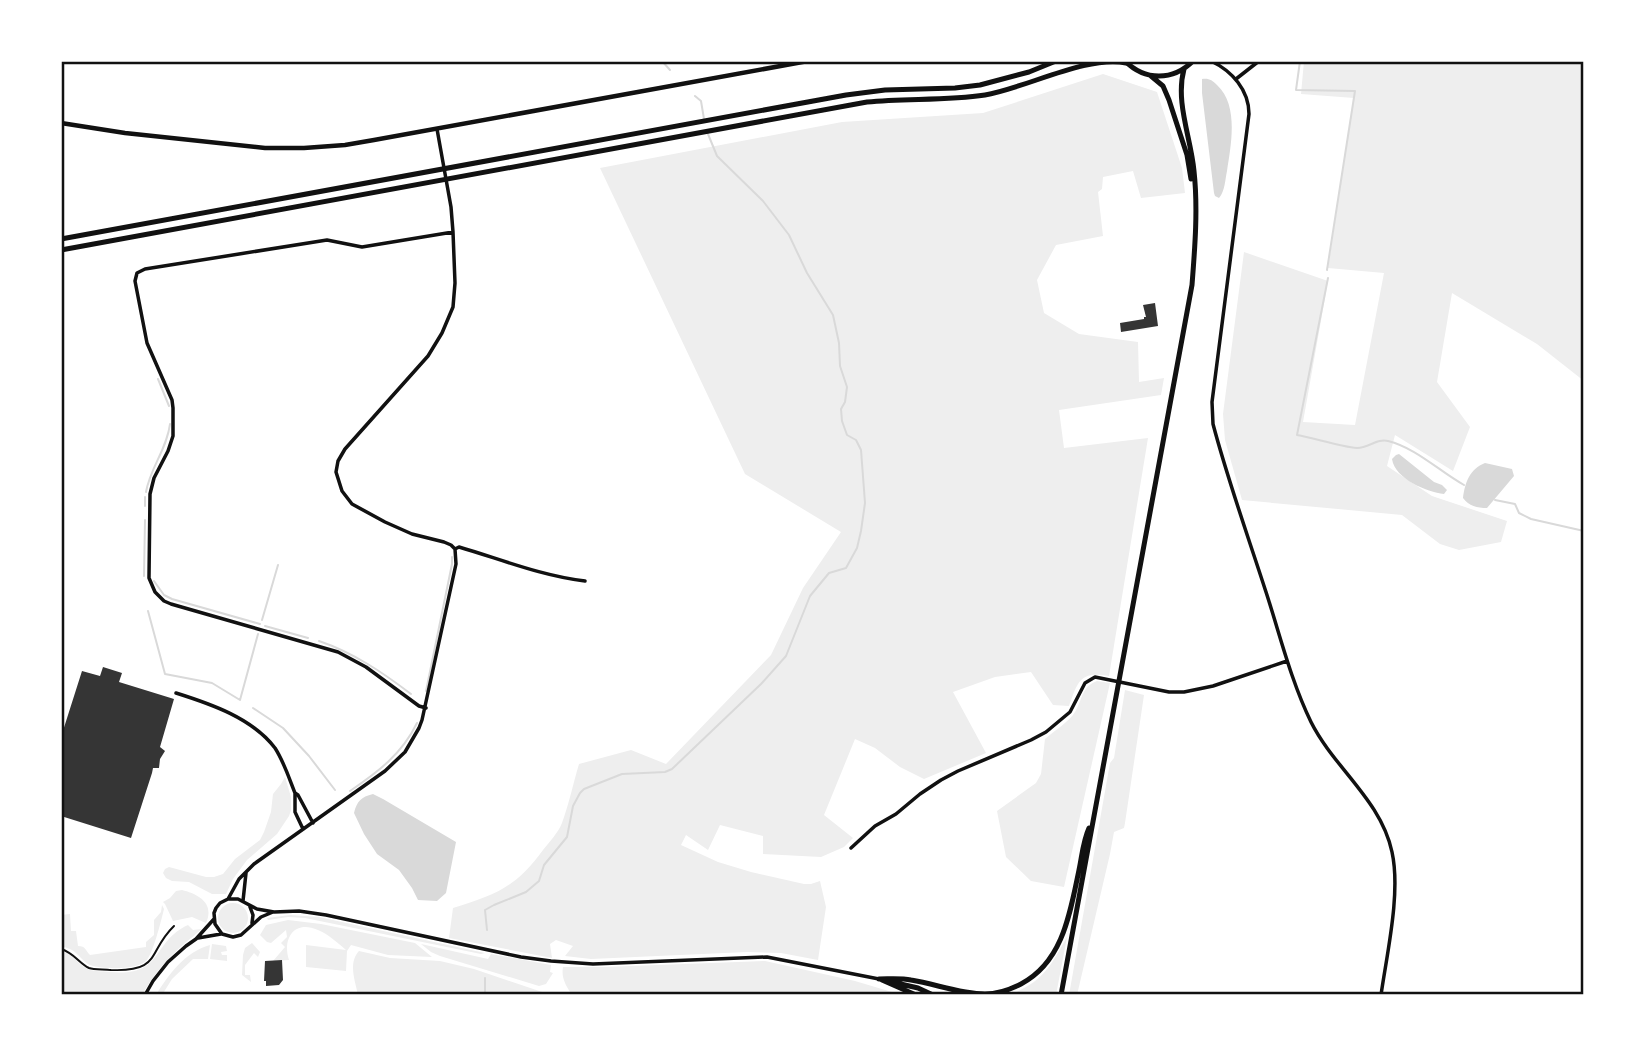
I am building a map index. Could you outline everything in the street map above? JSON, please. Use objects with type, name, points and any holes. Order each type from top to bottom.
[{"type":"main road","points":[[61,239],[866,92],[980,85],[1029,72],[1056,61]]},
{"type":"main road","points":[[61,250],[867,102],[955,99],[983,95],[1112,61],[1125,62],[1152,76],[1163,86],[1187,155],[1195,203]]},
{"type":"main road","points":[[1152,76],[1168,75],[1184,69],[1193,61]]},
{"type":"main road","points":[[1061,995],[1192,285],[1195,247],[1194,171],[1181,90],[1184,69]]},
{"type":"main road","points":[[879,979],[909,980],[983,994],[1007,990],[1034,976],[1048,963],[1060,943],[1085,836],[1093,819]]},
{"type":"main road","points":[[879,979],[916,995]]},
{"type":"main road","points":[[879,979],[918,988],[933,995]]},
{"type":"street","points":[[61,123],[265,148],[345,145],[808,61]]},
{"type":"street","points":[[1236,79],[1259,61]]},
{"type":"street","points":[[1213,62],[1236,79],[1243,88],[1249,120],[1212,414],[1218,444],[1304,708],[1338,763],[1382,822],[1390,845],[1394,872],[1393,915],[1381,995]]},
{"type":"street","points":[[228,899],[239,878],[259,860],[394,764],[405,752],[419,728],[426,708],[456,564],[455,549],[444,542],[412,534],[352,504],[342,491],[336,472],[338,461],[345,449],[422,364],[442,333],[453,307],[453,232],[437,129]]},
{"type":"street","points":[[426,708],[419,706],[366,667],[338,652],[164,601],[155,592],[149,578],[150,494],[154,478],[171,444],[174,418],[172,400],[147,343],[135,281],[137,273],[150,268],[327,240],[362,247],[453,232]]},
{"type":"street","points":[[455,549],[459,547],[538,571],[585,581]]},
{"type":"street","points":[[851,848],[875,826],[896,814],[941,780],[1046,732],[1070,712],[1085,683],[1095,677],[1168,692],[1184,692],[1213,686],[1287,661]]},
{"type":"street","points":[[176,693],[220,709],[260,733],[272,745],[281,758],[295,793],[295,812],[303,829]]},
{"type":"street","points":[[295,793],[313,823]]},
{"type":"street","points":[[243,901],[246,873]]},
{"type":"street","points":[[274,912],[261,917],[247,932],[233,937],[217,929],[214,919],[220,903],[228,899],[238,899],[248,905],[274,912],[299,911],[326,915],[551,961],[593,964],[767,957],[879,979]]},
{"type":"street","points":[[248,905],[253,915],[251,926]]},
{"type":"street","points":[[145,995],[169,962],[214,919]]},
{"type":"street","points":[[196,939],[222,933]]},
{"type":"path","points":[[61,949],[73,954],[89,968],[128,971],[144,966],[174,926]]},
{"type":"shaded area","points":[[1304,61],[1584,61],[1584,381],[1537,344],[1452,293],[1437,382],[1470,427],[1453,471],[1395,435],[1387,466],[1432,496],[1507,521],[1501,542],[1459,550],[1440,544],[1402,515],[1242,500],[1225,440],[1223,414],[1244,252],[1328,281],[1303,422],[1355,425],[1384,273],[1328,268],[1354,98],[1301,94]]},
{"type":"shaded area","points":[[1103,74],[1157,92],[1182,168],[1185,193],[1141,198],[1133,171],[1103,177],[1102,189],[1098,192],[1103,236],[1056,245],[1037,280],[1044,313],[1079,334],[1138,342],[1139,382],[1164,378],[1161,395],[1059,410],[1064,448],[1148,438],[1109,676],[1092,675],[1082,680],[1069,706],[1053,705],[1031,672],[995,677],[953,692],[986,753],[924,779],[900,767],[875,748],[855,739],[824,815],[853,838],[844,847],[821,857],[763,854],[763,836],[720,825],[708,850],[686,835],[681,845],[718,862],[804,884],[820,881],[826,907],[818,960],[781,953],[747,952],[591,959],[565,956],[573,946],[556,940],[550,944],[552,958],[449,938],[453,908],[493,894],[514,881],[554,837],[567,809],[579,764],[631,750],[666,764],[771,655],[803,588],[841,532],[745,474],[600,168],[842,122],[983,113]]},
{"type":"shaded area","points":[[1202,79],[1212,81],[1224,93],[1231,114],[1230,149],[1219,198],[1214,193]]},
{"type":"shaded area","points":[[1399,454],[1434,482],[1442,485],[1447,490],[1444,494],[1421,487],[1399,473],[1392,459]]},
{"type":"shaded area","points":[[1485,463],[1512,469],[1514,476],[1487,508],[1480,508],[1463,498],[1469,477]]},
{"type":"shaded area","points":[[1097,681],[1110,683],[1064,887],[1031,881],[1006,857],[997,811],[1036,783],[1041,774],[1045,739],[1072,716],[1085,690]]},
{"type":"shaded area","points":[[1125,690],[1144,695],[1125,823],[1124,828],[1114,832],[1077,995],[1069,995],[1110,763],[1114,758]]},
{"type":"shaded area","points":[[285,777],[291,797],[289,816],[277,834],[247,860],[226,894],[212,894],[189,882],[166,878],[163,873],[169,867],[206,877],[223,874],[235,859],[260,840],[271,812],[273,794]]},
{"type":"shaded area","points":[[373,794],[456,842],[446,893],[437,901],[418,900],[399,870],[377,854],[364,834],[354,813],[360,800]]},
{"type":"shaded area","points":[[182,890],[199,897],[207,905],[206,923],[192,917],[173,921],[163,902],[176,891]]},
{"type":"shaded area","points":[[233,903],[244,907],[248,918],[244,929],[233,933],[222,929],[218,918],[222,907]]},
{"type":"shaded area","points":[[162,905],[164,909],[154,945],[149,957],[142,964],[121,968],[93,966],[72,950],[61,946],[61,915],[70,914],[71,931],[76,931],[78,946],[90,955],[146,947],[146,942],[154,935],[154,920],[161,912]]},
{"type":"shaded area","points":[[290,915],[319,917],[485,953],[305,918],[267,918]]},
{"type":"shaded area","points":[[288,920],[415,943],[432,957],[388,955],[351,945],[347,951],[346,971],[306,967],[306,945],[346,950],[322,932],[302,927],[296,929],[289,938],[289,960],[273,961],[285,947],[281,943],[287,937],[286,930],[271,943],[260,935],[266,925]]},
{"type":"shaded area","points":[[188,925],[193,930],[202,929],[169,959],[142,995],[61,995],[61,951],[90,970],[127,972],[149,964],[176,932]]},
{"type":"shaded area","points":[[1067,937],[1056,995],[1009,995],[1038,979],[1056,957]]},
{"type":"shaded area","points":[[252,943],[260,952],[258,957],[254,953],[245,965],[245,975],[250,975],[251,982],[242,975],[245,948]]},
{"type":"shaded area","points":[[212,944],[226,946],[227,951],[221,952],[222,955],[227,955],[227,961],[210,959]]},
{"type":"shaded area","points":[[421,944],[488,959],[491,954],[551,965],[550,972],[553,973],[546,984],[539,986],[440,956]]},
{"type":"shaded area","points":[[210,945],[208,959],[193,959],[172,979],[162,995],[156,995],[185,958]]},
{"type":"shaded area","points":[[359,951],[390,958],[440,961],[474,969],[551,995],[358,995],[353,966]]},
{"type":"shaded area","points":[[765,961],[855,981],[902,995],[572,995],[563,975],[563,967]]},
{"type":"building","points":[[1155,303],[1158,326],[1121,332],[1120,323],[1144,319],[1146,317],[1143,305]]},
{"type":"building","points":[[103,667],[122,673],[119,682],[174,699],[160,747],[165,751],[159,768],[153,768],[131,838],[61,816],[61,737],[82,671],[100,676]]},
{"type":"building","points":[[282,960],[283,980],[279,985],[266,986],[265,961]]},
{"type":"waterway","points":[[662,61],[670,70]]},
{"type":"waterway","points":[[1300,61],[1296,90],[1355,91],[1327,270]]},
{"type":"waterway","points":[[695,96],[701,101],[704,119]]},
{"type":"waterway","points":[[487,930],[485,910],[526,892],[539,881],[544,865],[567,837],[573,806],[580,793],[622,774],[665,772],[672,769],[761,684],[786,656],[810,596],[829,573],[846,568],[857,548],[865,503],[861,450],[856,440],[847,435],[842,421],[841,409],[847,387],[840,366],[839,343],[833,315],[807,273],[789,235],[763,201],[717,156],[708,134]]},
{"type":"waterway","points":[[1328,278],[1297,435],[1357,448],[1388,441],[1418,454],[1464,485]]},
{"type":"waterway","points":[[158,379],[169,406]]},
{"type":"waterway","points":[[146,492],[166,442],[170,424]]},
{"type":"waterway","points":[[145,497],[145,506]]},
{"type":"waterway","points":[[1495,500],[1515,504],[1519,513],[1531,519],[1584,531]]},
{"type":"waterway","points":[[144,576],[145,520]]},
{"type":"waterway","points":[[426,691],[452,557]]},
{"type":"waterway","points":[[262,620],[278,565]]},
{"type":"waterway","points":[[154,581],[164,595],[172,599],[260,624]]},
{"type":"waterway","points":[[148,611],[165,674],[212,683],[240,700],[258,634]]},
{"type":"waterway","points":[[265,626],[308,638]]},
{"type":"waterway","points":[[319,641],[367,664],[411,694]]},
{"type":"waterway","points":[[253,708],[283,728],[335,790]]},
{"type":"waterway","points":[[350,791],[388,762],[417,723]]},
{"type":"waterway","points":[[485,978],[485,995]]}]
